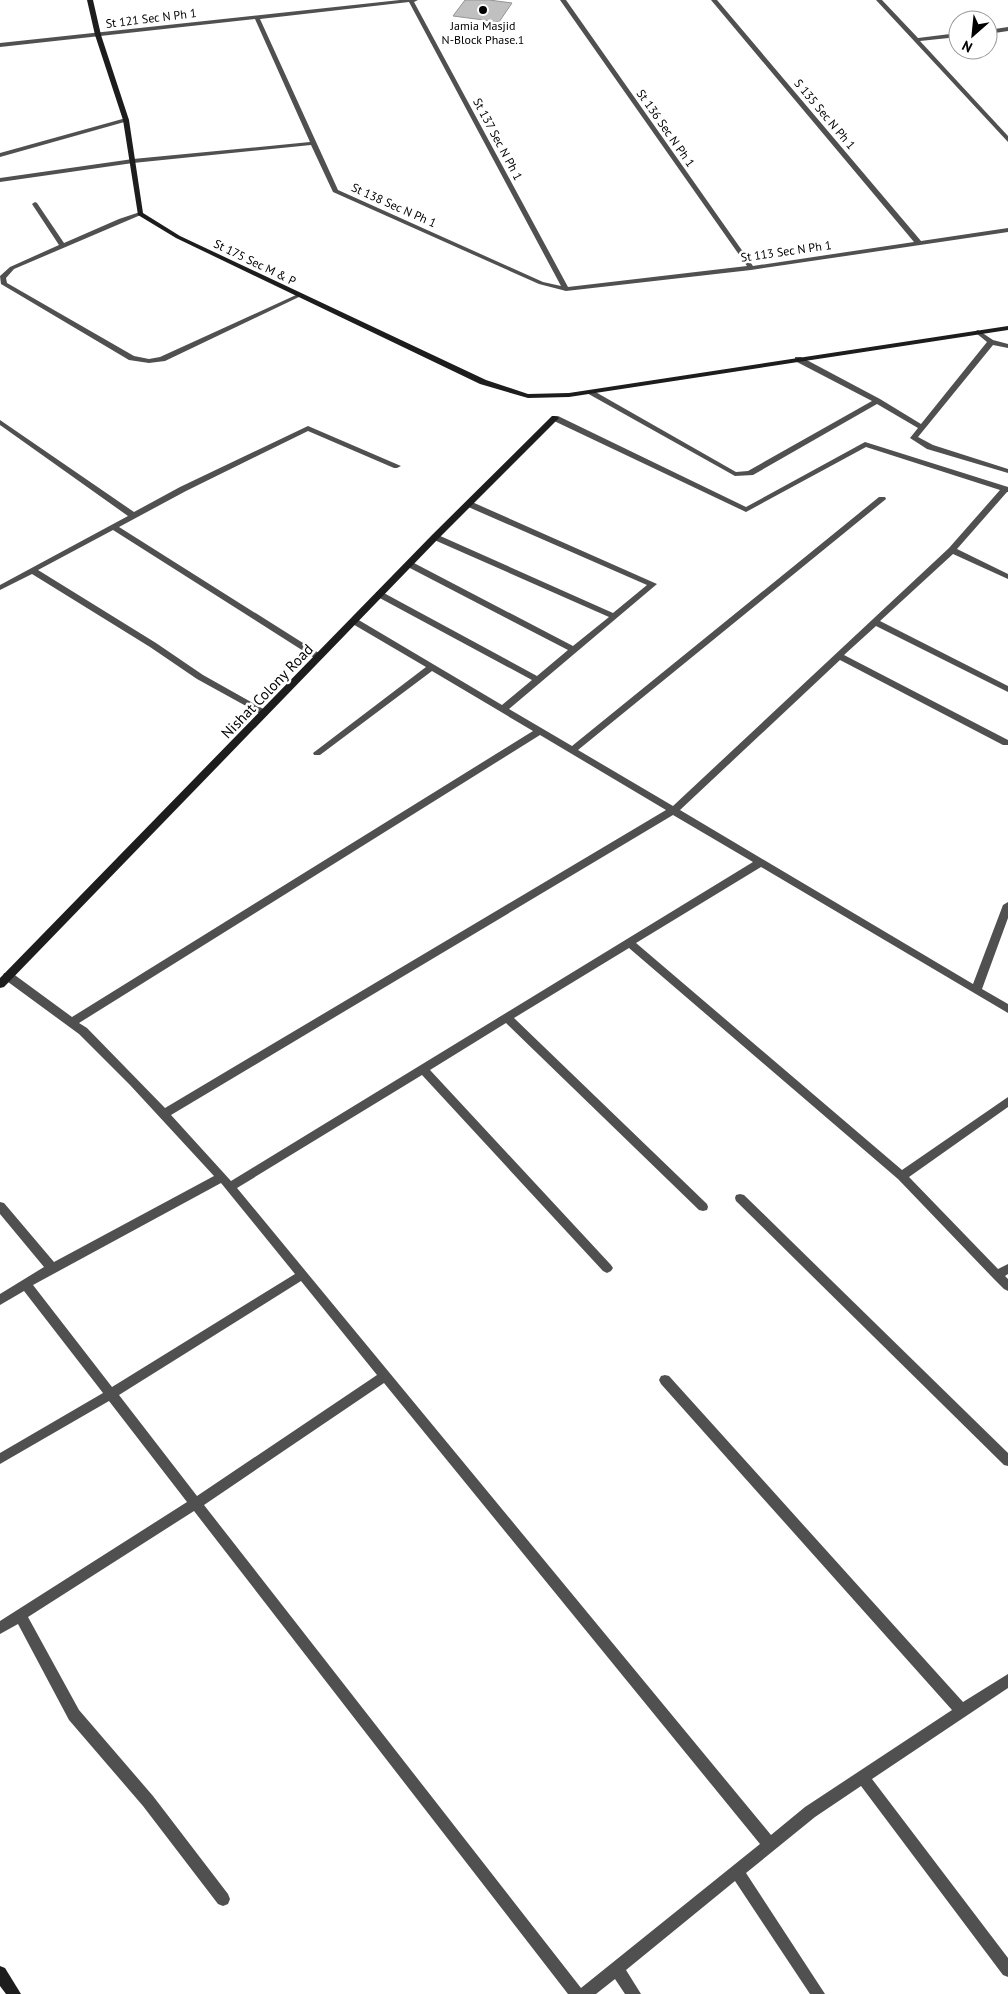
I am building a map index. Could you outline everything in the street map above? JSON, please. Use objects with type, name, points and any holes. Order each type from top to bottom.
[{"type":"street","points":[[90,0],[98,35],[126,120],[140,214],[12,268],[2,278],[4,284],[132,358],[141,361],[162,359],[298,296]]},
{"type":"street","name":"St 137 Sec N Ph 1","points":[[410,0],[566,288]]},
{"type":"street","name":"St 121 Sec N Ph 1","points":[[0,46],[256,16],[415,0]]},
{"type":"street","name":"St 136 Sec N Ph 1","points":[[563,0],[751,268]]},
{"type":"street","name":"S 135 Sec N Ph 1","points":[[714,0],[919,243]]},
{"type":"street","points":[[879,0],[918,40],[1008,140]]},
{"type":"street","name":"St 138 Sec N Ph 1","points":[[256,16],[334,191],[541,283],[566,288]]},
{"type":"street","points":[[918,40],[948,37]]},
{"type":"street","points":[[0,155],[126,120]]},
{"type":"street","points":[[0,180],[133,161],[314,144]]},
{"type":"street","points":[[35,204],[63,246]]},
{"type":"street","name":"St 175 Sec M & P","points":[[140,214],[178,237],[298,296],[483,382],[528,396],[569,396],[798,359],[1008,328]]},
{"type":"street","name":"St 113 Sec N Ph 1","points":[[566,288],[751,268],[1008,230]]},
{"type":"street","points":[[978,332],[991,342],[1008,346]]},
{"type":"street","points":[[991,342],[914,438],[930,447],[1008,472]]},
{"type":"street","points":[[798,359],[921,427]]},
{"type":"street","points":[[589,392],[735,474],[750,473],[877,401]]},
{"type":"street","name":"Nishat Colony Road","points":[[4,980],[409,564],[555,418],[746,510],[864,444],[1006,490]]},
{"type":"street","points":[[0,422],[134,516]]},
{"type":"street","points":[[0,588],[113,526],[308,428],[397,466]]},
{"type":"street","points":[[164,1114],[674,810],[952,550],[1006,490]]},
{"type":"street","points":[[573,750],[882,499]]},
{"type":"street","points":[[469,504],[653,584],[503,709]]},
{"type":"street","points":[[113,526],[319,656]]},
{"type":"street","points":[[436,537],[614,616]]},
{"type":"street","points":[[952,550],[1008,577]]},
{"type":"street","points":[[409,564],[574,650]]},
{"type":"street","points":[[32,570],[153,644],[200,677],[264,713]]},
{"type":"street","points":[[380,594],[538,680]]},
{"type":"street","points":[[354,621],[1008,1009]]},
{"type":"street","points":[[875,622],[1008,689]]},
{"type":"street","points":[[838,656],[1006,743]]},
{"type":"street","points":[[316,753],[432,667]]},
{"type":"street","points":[[72,1022],[540,731]]},
{"type":"street","points":[[230,1187],[761,862]]},
{"type":"street","points":[[976,990],[1008,905]]},
{"type":"street","points":[[630,943],[902,1176],[1008,1286]]},
{"type":"street","points":[[4,980],[72,1022],[89,1037],[164,1114],[230,1187],[770,1845]]},
{"type":"street","points":[[507,1018],[703,1207]]},
{"type":"street","points":[[423,1069],[607,1268]]},
{"type":"street","points":[[902,1176],[1008,1101]]},
{"type":"street","points":[[0,1300],[52,1268],[222,1178]]},
{"type":"street","points":[[740,1198],[1008,1461]]},
{"type":"street","points":[[0,1206],[52,1268]]},
{"type":"street","points":[[998,1276],[1008,1268]]},
{"type":"street","points":[[0,1459],[109,1395],[302,1275]]},
{"type":"street","points":[[25,1284],[109,1395],[577,1994]]},
{"type":"street","points":[[0,1628],[195,1504],[385,1376]]},
{"type":"street","points":[[665,1380],[962,1711]]},
{"type":"street","points":[[20,1615],[74,1715],[148,1801],[223,1899]]},
{"type":"street","points":[[585,1994],[810,1812],[1007,1682]]},
{"type":"street","points":[[862,1777],[1008,1970]]},
{"type":"street","points":[[737,1872],[818,1994]]},
{"type":"street","points":[[617,1969],[634,1994]]},
{"type":"street","points":[[0,1973],[14,1994]]},
{"type":"building","name":"Jamia Masjid N-Block Phase.1","points":[[465,0],[489,0],[512,3],[499,22],[453,16]]},
{"type":"place","name":"Jamia Masjid N-Block Phase.1","points":[[483,10]]}]
